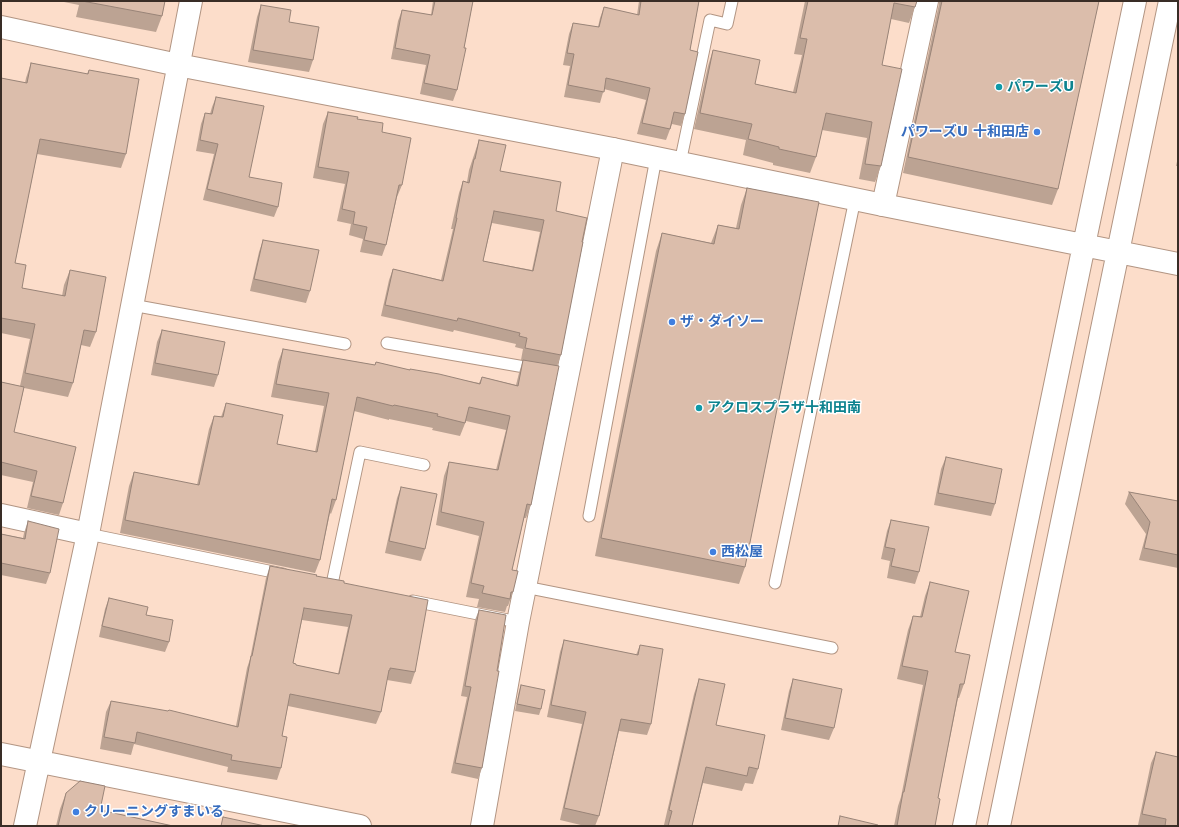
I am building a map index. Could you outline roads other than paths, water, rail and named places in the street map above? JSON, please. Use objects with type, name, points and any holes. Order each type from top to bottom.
[{"type":"street","points":[[25,826],[88,534],[191,1]]},
{"type":"street","points":[[883,205],[927,1]]},
{"type":"street","points":[[964,826],[1135,1]]},
{"type":"street","points":[[999,826],[1170,1]]},
{"type":"street","points":[[2,31],[613,149],[1178,264]]},
{"type":"street","points":[[482,826],[564,374],[613,149]]},
{"type":"street","points":[[1,515],[88,534]]},
{"type":"street","points":[[1,754],[360,826]]},
{"type":"lane","points":[[680,163],[710,20],[727,24],[732,1]]},
{"type":"lane","points":[[589,516],[656,158]]},
{"type":"lane","points":[[775,583],[855,199]]},
{"type":"lane","points":[[132,305],[345,344]]},
{"type":"lane","points":[[387,343],[544,371]]},
{"type":"lane","points":[[332,584],[360,452],[424,465]]},
{"type":"lane","points":[[88,534],[294,576]]},
{"type":"lane","points":[[525,587],[832,648]]},
{"type":"lane","points":[[402,598],[518,622]]},
{"type":"place","name":"パワーズU","points":[[999,87]]},
{"type":"place","name":"パワーズU 十和田店","points":[[1037,132]]},
{"type":"place","name":"ザ・ダイソー","points":[[672,322]]},
{"type":"place","name":"アクロスプラザ十和田南","points":[[699,408]]},
{"type":"place","name":"西松屋","points":[[713,552]]},
{"type":"place","name":"クリーニングすまいる","points":[[76,812]]}]
